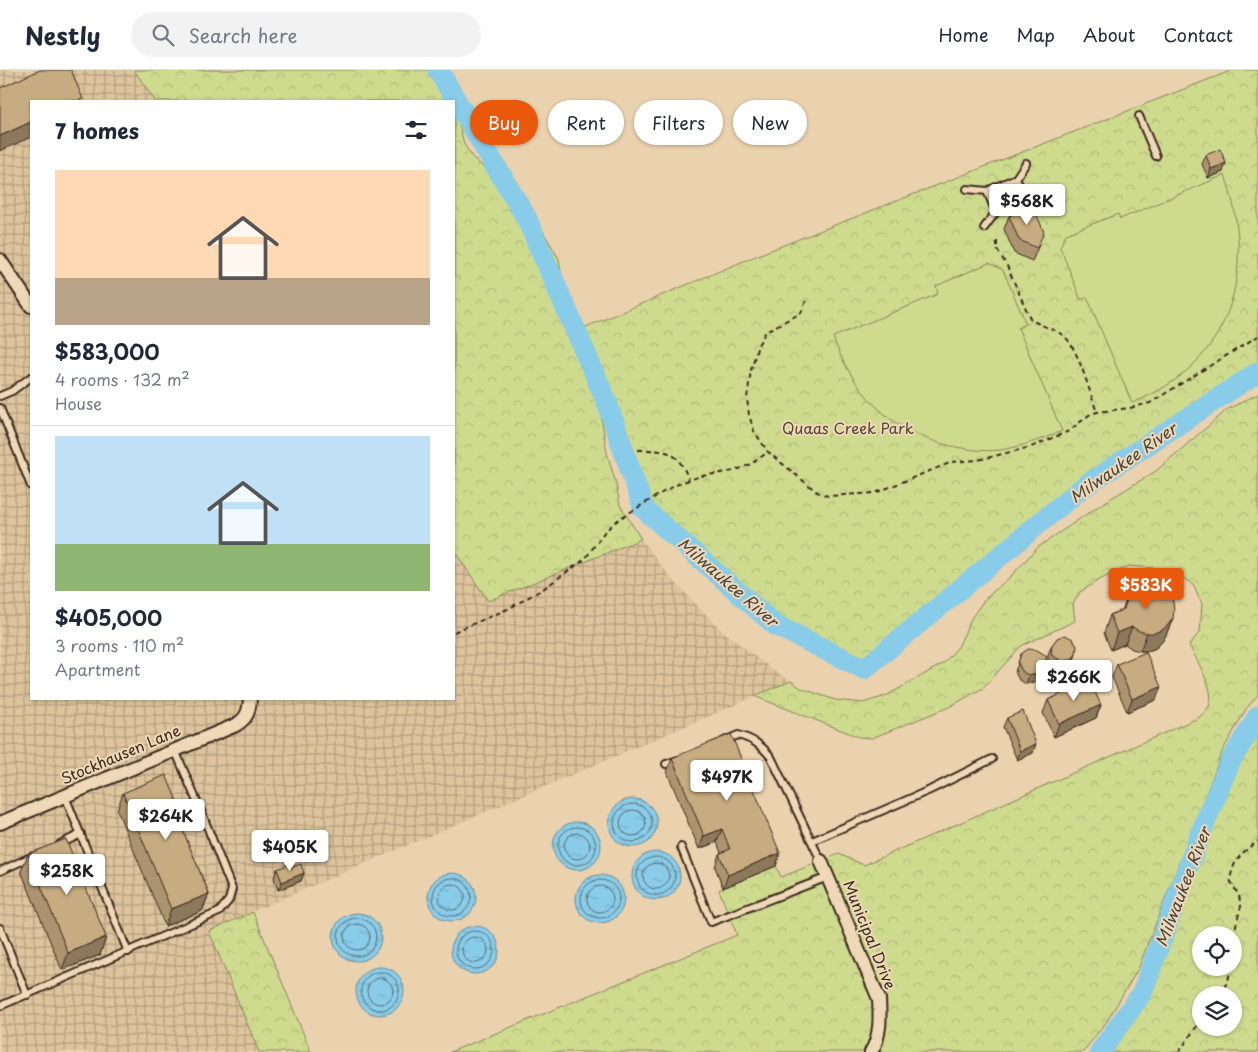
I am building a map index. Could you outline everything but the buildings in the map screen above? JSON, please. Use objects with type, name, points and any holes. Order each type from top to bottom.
[{"type":"street","points":[[0,260],[30,305]]},
{"type":"street","name":"Stockhausen Lane","points":[[0,823],[236,725],[245,719],[250,705]]},
{"type":"street","name":"Municipal Drive","points":[[821,861],[879,999],[880,1021],[877,1037],[871,1052]]},
{"type":"lane","points":[[1139,116],[1156,156]]},
{"type":"lane","points":[[967,189],[987,190],[1016,178],[1026,163]]},
{"type":"lane","points":[[1016,178],[1025,200]]},
{"type":"lane","points":[[987,190],[996,212]]},
{"type":"lane","points":[[984,228],[996,212],[1025,200],[1042,203]]},
{"type":"lane","points":[[0,396],[12,391],[30,378]]},
{"type":"lane","points":[[0,408],[30,483]]},
{"type":"lane","points":[[720,742],[738,735],[757,742],[771,757],[821,861]]},
{"type":"lane","points":[[0,1006],[219,912],[229,900],[232,889],[202,811],[175,750]]},
{"type":"lane","points":[[666,764],[684,757]]},
{"type":"lane","points":[[812,842],[930,790],[992,759]]},
{"type":"lane","points":[[65,796],[128,952]]},
{"type":"lane","points":[[54,846],[80,834]]},
{"type":"lane","points":[[681,847],[711,922],[828,877]]},
{"type":"lane","points":[[0,871],[36,855]]},
{"type":"lane","points":[[0,928],[27,995]]},
{"type":"path","points":[[997,241],[997,249],[1008,266],[1030,318],[1036,323],[1061,333],[1072,346],[1097,412]]},
{"type":"path","points":[[806,301],[801,313],[766,331],[758,345],[751,370],[747,398],[749,415],[754,431],[768,452],[817,492],[828,496],[876,493],[952,462],[978,460],[1031,447],[1069,431],[1089,415],[1097,412],[1130,408],[1150,403],[1258,336]]},
{"type":"path","points":[[638,450],[661,451],[675,456],[682,463],[689,480]]},
{"type":"path","points":[[455,632],[510,608],[543,589],[586,559],[605,531],[619,519],[665,490],[689,480],[718,472],[734,471],[751,464],[768,452]]},
{"type":"path","points":[[1236,926],[1241,906],[1239,896],[1230,880],[1233,865],[1240,854],[1258,841]]},
{"type":"path","points":[[1179,1052],[1192,1033]]},
{"type":"shaded area","points":[[0,70],[134,70],[154,100],[30,100],[30,700],[455,700],[455,552],[488,601],[641,539],[671,578],[720,629],[774,671],[791,681],[209,930],[259,1052],[0,1052]]},
{"type":"green space","name":"Quaas Creek Park","points":[[134,70],[449,70],[459,95],[459,124],[464,144],[472,157],[498,180],[540,226],[559,259],[563,286],[581,329],[763,253],[1233,70],[1258,70],[1258,372],[1083,487],[864,669],[775,625],[644,509],[601,396],[601,415],[607,453],[620,505],[641,539],[488,601],[455,552],[455,100],[154,100]]},
{"type":"green space","points":[[1225,175],[1235,211],[1238,246],[1236,280],[1228,311],[1214,340],[1193,365],[1166,386],[1132,403],[1087,297],[1081,300],[1060,247],[1066,234],[1118,214],[1120,219]]},
{"type":"green space","points":[[989,263],[1003,270],[1026,324],[1018,328],[1062,431],[1016,447],[987,451],[947,445],[927,439],[891,419],[863,392],[841,357],[833,337],[938,294],[936,286]]},
{"type":"green space","points":[[1258,394],[1258,695],[1246,709],[1223,750],[1138,969],[1107,1021],[1083,1052],[450,1052],[737,935],[719,890],[723,888],[776,866],[781,877],[839,854],[864,865],[1198,718],[1208,708],[1211,697],[1204,674],[1189,645],[1200,632],[1202,604],[1193,585],[1177,573],[1129,566],[1099,580],[1080,592],[1073,604],[1075,621],[1021,646],[983,688],[949,707],[872,738],[859,737],[754,696],[791,681],[801,688],[835,700],[863,703],[886,696],[944,663],[958,647],[972,617],[985,599],[1011,576],[1037,548],[1100,505],[1156,471],[1228,409]]},
{"type":"green space","points":[[1258,716],[1258,1052],[1100,1052],[1142,993],[1201,832],[1230,762]]},
{"type":"green space","points":[[253,912],[311,1052],[259,1052],[209,931]]},
{"type":"water","points":[[628,799],[638,799],[650,806],[657,818],[657,828],[650,840],[638,847],[628,847],[620,843],[613,836],[609,828],[609,818],[613,810],[620,803]]},
{"type":"water","points":[[577,822],[586,824],[594,829],[599,837],[601,846],[599,855],[594,863],[586,868],[577,870],[568,868],[560,863],[555,855],[553,846],[555,837],[560,829],[568,824]]},
{"type":"water","points":[[656,852],[665,854],[673,859],[678,867],[680,876],[678,885],[673,893],[665,898],[656,900],[647,898],[639,893],[634,885],[632,876],[634,867],[639,859],[647,854]]},
{"type":"water","points":[[447,873],[457,873],[469,880],[476,892],[476,902],[469,914],[457,921],[447,921],[439,917],[432,910],[428,902],[428,892],[432,884],[439,877]]},
{"type":"water","points":[[600,875],[609,877],[617,882],[622,890],[624,899],[622,908],[617,916],[609,921],[600,923],[591,921],[583,916],[578,908],[576,899],[578,890],[583,882],[591,877]]},
{"type":"water","points":[[352,913],[362,913],[374,920],[381,932],[381,942],[374,954],[362,961],[352,961],[344,957],[337,950],[333,942],[333,932],[337,924],[344,917]]},
{"type":"water","points":[[470,926],[480,926],[492,933],[499,945],[499,955],[492,967],[480,974],[470,974],[462,970],[455,963],[451,955],[451,945],[455,937],[462,930]]},
{"type":"water","points":[[375,967],[385,967],[397,974],[404,986],[404,996],[397,1008],[385,1015],[375,1015],[367,1011],[360,1004],[356,996],[356,986],[360,978],[367,971]]},
{"type":"waterway","name":"Milwaukee River","points":[[438,70],[526,217],[606,400],[644,509],[775,625],[864,669],[1083,487],[1258,372]]},
{"type":"waterway","name":"Milwaukee River","points":[[1100,1052],[1142,993],[1201,832],[1230,762],[1258,716]]}]
